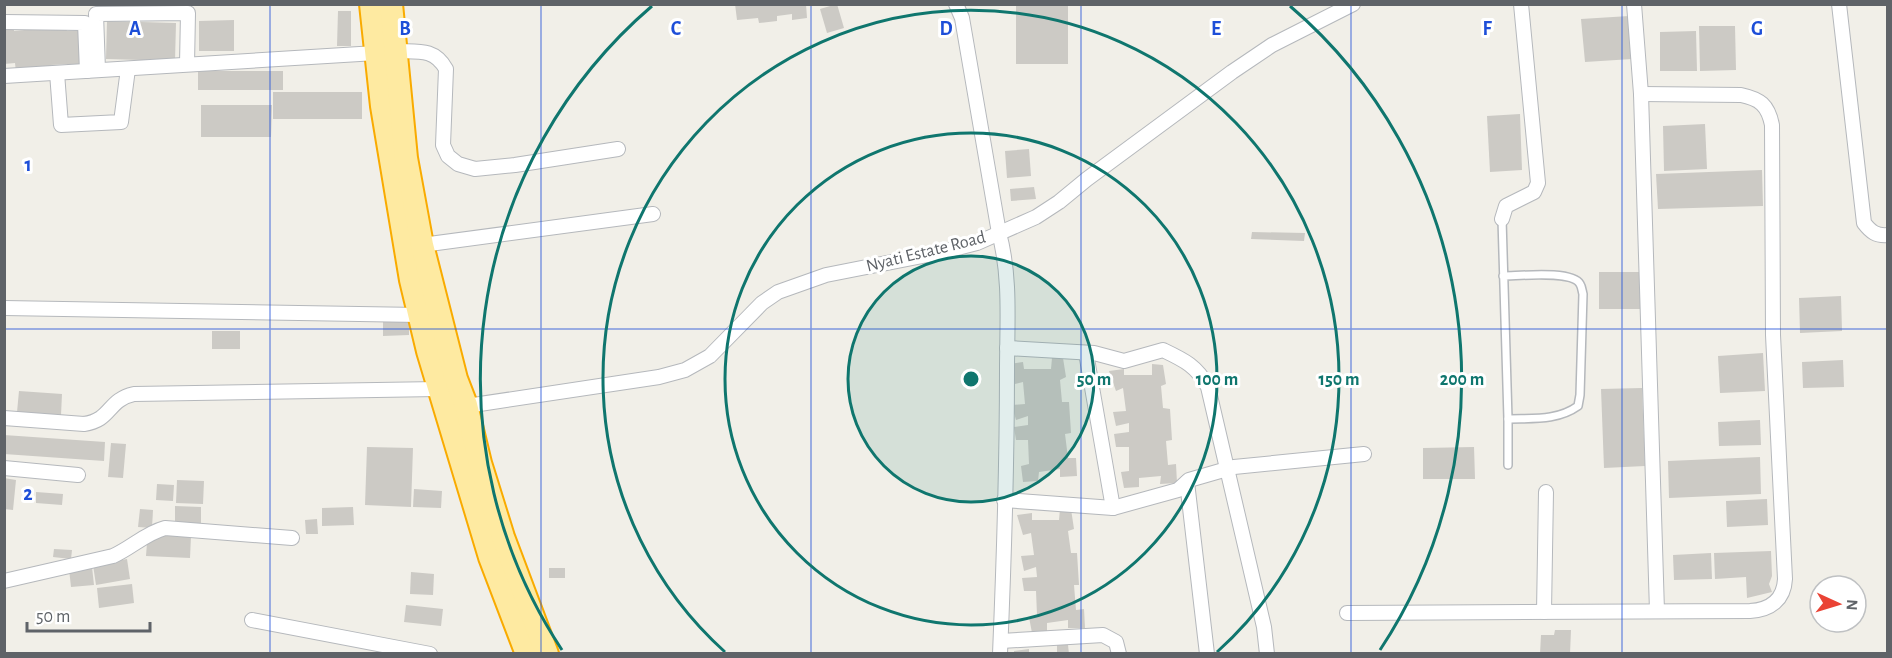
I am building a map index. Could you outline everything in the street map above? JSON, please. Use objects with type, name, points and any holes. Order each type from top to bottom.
[{"type":"highway","points":[[371,4],[386,52],[422,245],[456,379],[466,405],[502,537],[547,654]]},
{"type":"highway","points":[[391,4],[386,52],[386,129],[411,280],[444,411],[490,557],[528,654]]},
{"type":"street","points":[[956,4],[962,18],[999,233],[1005,256],[1007,280],[1001,647],[1102,635],[1116,642],[1119,654]]},
{"type":"street","name":"Nyati Estate Road","points":[[444,411],[466,405],[659,377],[685,370],[710,356],[762,303],[778,292],[826,275],[977,243],[1036,217],[1222,78],[1272,45],[1353,4]]},
{"type":"street","points":[[1502,219],[1506,207],[1534,192],[1538,183],[1521,4]]},
{"type":"street","points":[[1634,4],[1641,94],[1657,611]]},
{"type":"street","points":[[1839,4],[1864,223],[1878,236],[1887,235]]},
{"type":"street","points":[[92,71],[96,14],[188,14],[187,64]]},
{"type":"street","points":[[4,22],[85,23],[92,71]]},
{"type":"street","points":[[4,76],[386,52],[426,52],[441,60],[446,69],[443,145],[448,156],[458,164],[475,169],[618,149]]},
{"type":"street","points":[[57,73],[61,125],[121,122],[128,69]]},
{"type":"street","points":[[1347,613],[1761,611],[1776,603],[1785,587],[1773,335],[1772,125],[1769,112],[1763,103],[1755,98],[1741,95],[1641,94]]},
{"type":"street","points":[[422,245],[652,214]]},
{"type":"street","points":[[4,308],[419,315]]},
{"type":"street","points":[[1007,348],[1086,353],[1124,361],[1163,350],[1182,359],[1200,372],[1208,387],[1264,627],[1268,654]]},
{"type":"street","points":[[1086,353],[1113,508]]},
{"type":"street","points":[[4,418],[84,424],[96,422],[105,416],[114,402],[134,394],[438,389]]},
{"type":"street","points":[[1004,500],[1113,508],[1178,490],[1187,482],[1227,469],[1364,454]]},
{"type":"street","points":[[4,468],[78,475]]},
{"type":"street","points":[[1187,482],[1207,654]]},
{"type":"street","points":[[1544,612],[1546,492]]},
{"type":"street","points":[[4,581],[112,556],[151,533],[165,528],[292,538]]},
{"type":"street","points":[[252,620],[430,654]]},
{"type":"lane","points":[[1502,219],[1508,465]]},
{"type":"lane","points":[[1503,276],[1562,275],[1574,278],[1580,284],[1583,294],[1578,406],[1567,414],[1554,417],[1508,419]]},
{"type":"building","points":[[735,4],[806,4],[807,18],[792,20],[792,14],[777,16],[777,21],[759,23],[758,18],[737,20]]},
{"type":"building","points":[[837,4],[844,28],[827,33],[820,9]]},
{"type":"building","points":[[1016,6],[1068,6],[1068,64],[1016,64]]},
{"type":"building","points":[[338,11],[351,11],[351,46],[337,46]]},
{"type":"building","points":[[1629,16],[1632,59],[1585,62],[1581,19]]},
{"type":"building","points":[[234,20],[234,51],[199,51],[199,21]]},
{"type":"building","points":[[107,21],[176,23],[175,61],[106,59]]},
{"type":"building","points":[[66,26],[67,31],[81,30],[84,67],[67,68],[67,64],[51,65],[52,69],[16,72],[15,63],[4,64],[4,28],[14,27],[14,31]]},
{"type":"building","points":[[1699,26],[1735,26],[1736,70],[1700,71]]},
{"type":"building","points":[[1696,31],[1697,71],[1660,71],[1660,32]]},
{"type":"building","points":[[198,71],[283,71],[283,90],[198,90]]},
{"type":"building","points":[[273,92],[362,92],[362,119],[273,119]]},
{"type":"building","points":[[201,105],[272,105],[271,137],[201,137]]},
{"type":"building","points":[[1520,114],[1522,170],[1490,172],[1487,116]]},
{"type":"building","points":[[1705,124],[1707,169],[1664,171],[1663,126]]},
{"type":"building","points":[[1029,149],[1031,176],[1007,178],[1005,151]]},
{"type":"building","points":[[1762,170],[1763,206],[1658,209],[1656,174]]},
{"type":"building","points":[[1034,187],[1036,199],[1011,201],[1010,189]]},
{"type":"building","points":[[1252,232],[1305,233],[1304,241],[1251,239]]},
{"type":"building","points":[[1599,272],[1643,272],[1643,309],[1599,309]]},
{"type":"building","points":[[1841,296],[1842,331],[1800,333],[1799,298]]},
{"type":"building","points":[[409,320],[409,335],[383,336],[383,321]]},
{"type":"building","points":[[212,331],[240,331],[240,349],[212,349]]},
{"type":"building","points":[[1763,353],[1765,391],[1720,393],[1718,356]]},
{"type":"building","points":[[1052,358],[1063,358],[1066,377],[1060,380],[1062,402],[1069,402],[1071,433],[1065,434],[1068,458],[1076,458],[1077,476],[1060,477],[1060,469],[1039,472],[1038,481],[1023,482],[1021,466],[1029,464],[1028,440],[1016,440],[1014,427],[1028,425],[1028,416],[1016,420],[1012,405],[1025,404],[1023,382],[1015,384],[1008,364],[1023,362],[1024,369],[1051,369]]},
{"type":"building","points":[[1843,360],[1844,387],[1803,388],[1802,362]]},
{"type":"building","points":[[1152,364],[1163,365],[1166,384],[1161,386],[1163,408],[1170,409],[1172,440],[1166,441],[1168,465],[1176,464],[1177,483],[1160,484],[1161,476],[1139,478],[1139,487],[1124,488],[1121,472],[1129,471],[1129,447],[1116,447],[1114,434],[1129,432],[1129,423],[1116,426],[1113,412],[1126,411],[1123,388],[1116,391],[1109,371],[1124,369],[1124,375],[1152,375]]},
{"type":"building","points":[[1642,388],[1645,466],[1604,468],[1601,389]]},
{"type":"building","points":[[19,391],[62,394],[61,415],[17,412]]},
{"type":"building","points":[[1760,420],[1761,445],[1719,446],[1718,422]]},
{"type":"building","points":[[4,435],[105,442],[104,461],[4,454]]},
{"type":"building","points":[[111,443],[126,444],[123,478],[108,477]]},
{"type":"building","points":[[367,447],[413,448],[411,507],[365,505]]},
{"type":"building","points":[[1474,447],[1475,479],[1423,479],[1423,448]]},
{"type":"building","points":[[1760,457],[1761,494],[1669,498],[1668,461]]},
{"type":"building","points":[[4,478],[16,480],[13,510],[4,509]]},
{"type":"building","points":[[177,480],[204,481],[203,504],[176,503]]},
{"type":"building","points":[[157,484],[174,485],[173,501],[156,500]]},
{"type":"building","points":[[414,489],[442,491],[441,508],[413,507]]},
{"type":"building","points":[[36,492],[63,494],[62,505],[36,503]]},
{"type":"building","points":[[1767,499],[1768,525],[1727,527],[1726,501]]},
{"type":"building","points":[[175,506],[201,507],[201,524],[175,523]]},
{"type":"building","points":[[353,507],[354,525],[322,526],[322,508]]},
{"type":"building","points":[[140,509],[153,510],[152,528],[138,527]]},
{"type":"building","points":[[1060,509],[1071,509],[1074,529],[1068,531],[1071,553],[1077,553],[1079,585],[1074,585],[1076,610],[1084,609],[1085,628],[1068,628],[1068,620],[1047,623],[1047,632],[1032,633],[1029,617],[1037,615],[1036,591],[1024,591],[1022,578],[1037,577],[1036,567],[1024,571],[1021,556],[1034,555],[1031,533],[1023,535],[1017,515],[1032,513],[1032,520],[1059,520]]},
{"type":"building","points":[[317,519],[318,534],[306,534],[305,520]]},
{"type":"building","points":[[159,536],[191,536],[190,558],[146,556],[147,543]]},
{"type":"building","points":[[54,549],[72,550],[71,559],[53,557]]},
{"type":"building","points":[[1771,551],[1772,576],[1769,584],[1772,592],[1747,598],[1746,577],[1715,579],[1714,553]]},
{"type":"building","points":[[1711,553],[1712,579],[1674,580],[1673,555]]},
{"type":"building","points":[[127,559],[130,579],[96,585],[93,565]]},
{"type":"building","points":[[92,567],[94,585],[71,587],[69,569]]},
{"type":"building","points":[[549,568],[565,568],[565,578],[549,578]]},
{"type":"building","points":[[411,572],[434,574],[433,595],[410,594]]},
{"type":"building","points":[[132,584],[134,603],[99,608],[97,588]]},
{"type":"building","points":[[406,605],[443,609],[441,626],[404,622]]},
{"type":"building","points":[[1555,630],[1571,630],[1570,654],[1540,654],[1541,635],[1554,635]]},
{"type":"building","points":[[1057,645],[1068,645],[1069,654],[1057,654]]},
{"type":"building","points":[[1029,649],[1029,654],[1014,654],[1014,651]]}]
